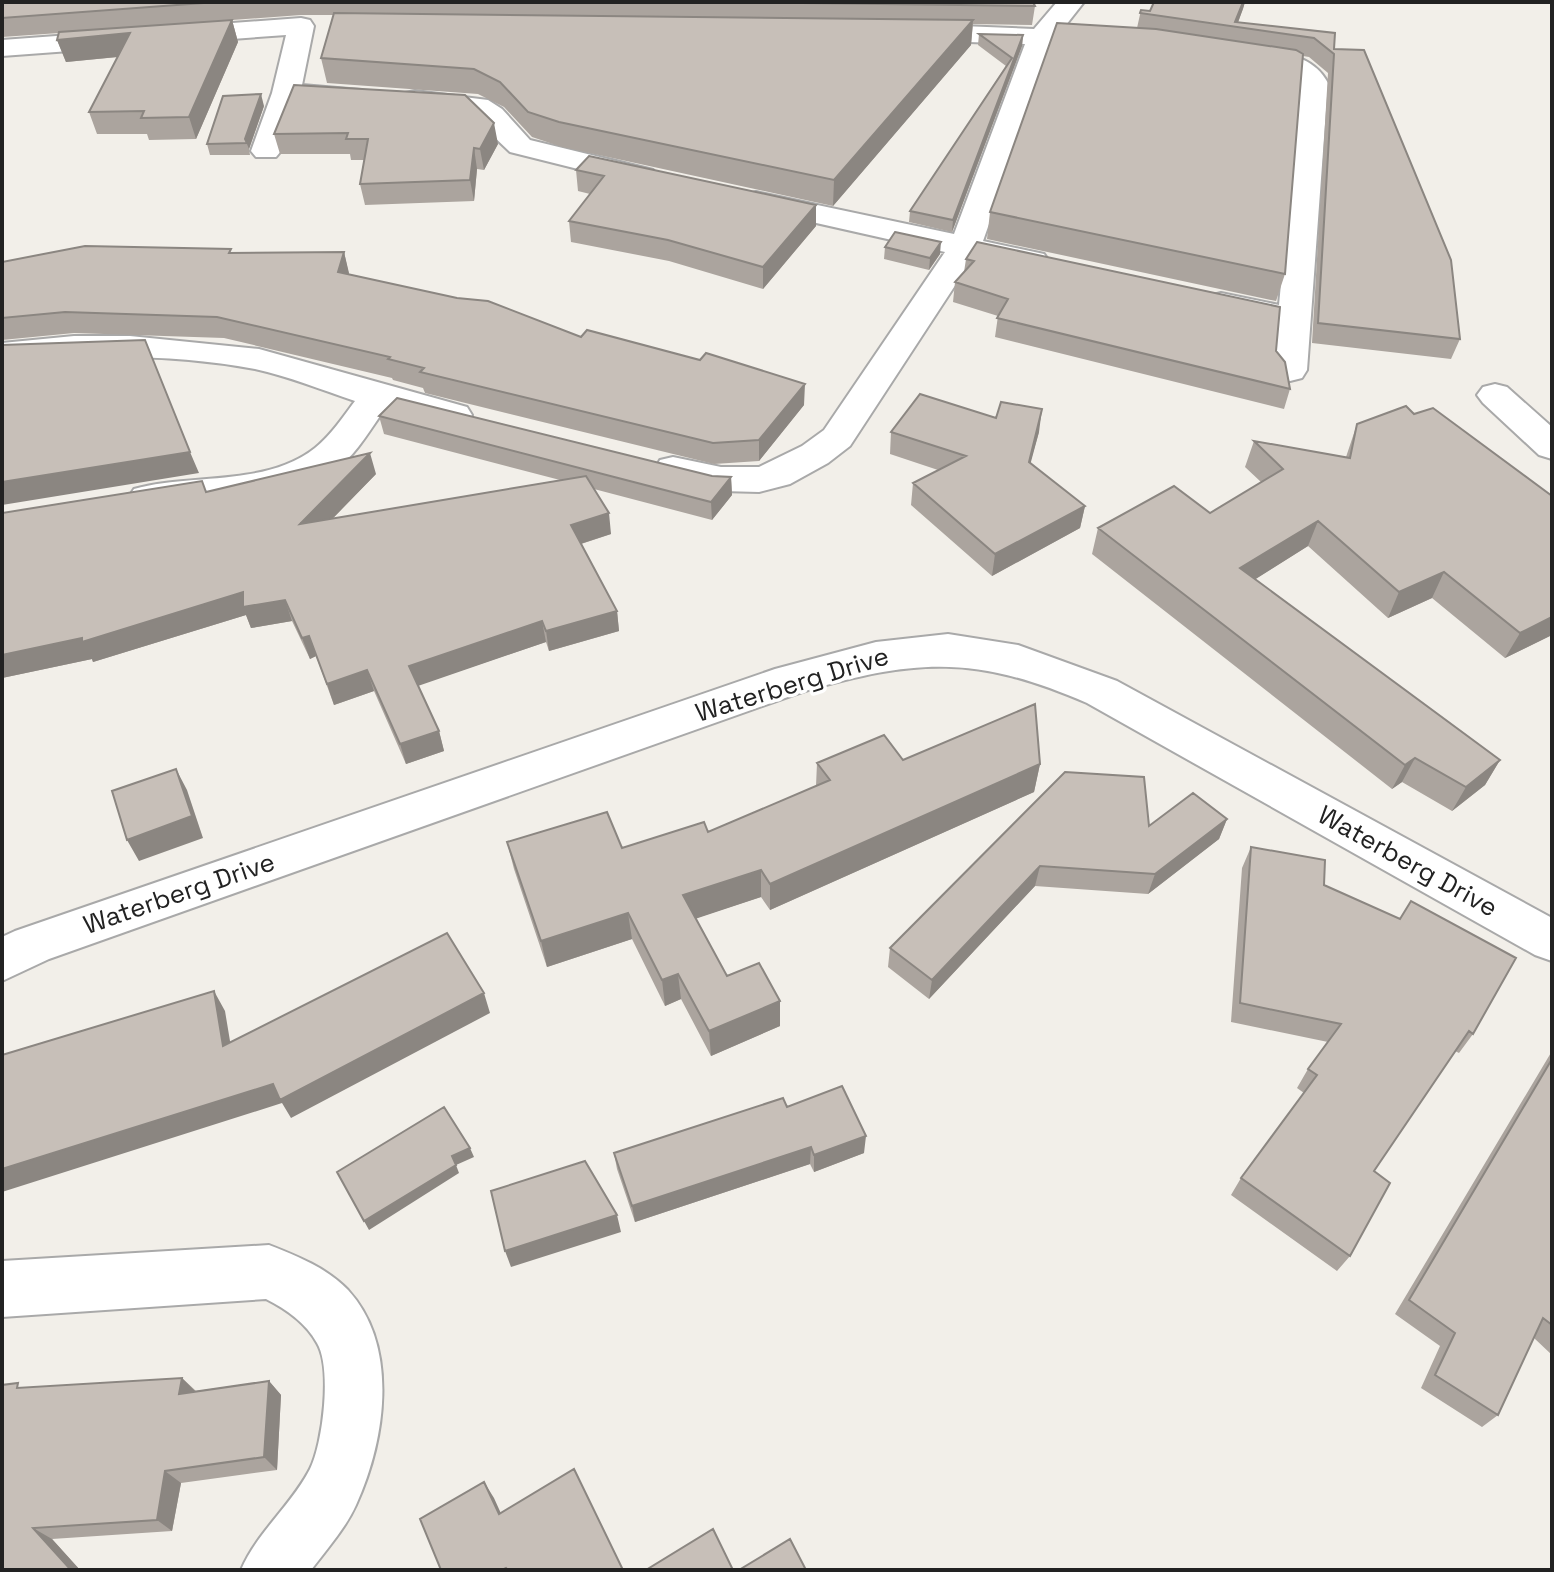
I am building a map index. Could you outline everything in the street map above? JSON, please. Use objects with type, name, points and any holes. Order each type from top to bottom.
[{"type":"street","points":[[638,460],[714,479],[747,483],[765,480],[820,452],[848,423],[965,246],[1027,27],[1071,2]]},
{"type":"street","points":[[266,151],[286,93],[301,26]]},
{"type":"street","points":[[2,48],[301,26],[333,27]]},
{"type":"street","points":[[886,32],[1027,27],[1104,40]]},
{"type":"street","points":[[1213,53],[1288,64],[1312,75],[1290,370]]},
{"type":"street","points":[[286,93],[478,106],[492,115],[520,146],[676,183]]},
{"type":"street","points":[[722,193],[1059,267]]},
{"type":"street","points":[[1199,298],[1293,318]]},
{"type":"street","points":[[2,353],[130,346],[259,359],[377,396],[484,423]]},
{"type":"street","points":[[1495,395],[1552,447]]},
{"type":"street","points":[[110,504],[241,484],[312,467],[326,458],[377,396]]},
{"type":"street","name":"Waterberg Drive","points":[[2,960],[32,945],[175,894],[790,680],[867,657],[932,649],[968,649],[1013,656],[1047,666],[1552,941]]},
{"type":"street","points":[[2,1289],[269,1272],[304,1287],[326,1307],[344,1333],[353,1365],[349,1433],[343,1462],[330,1492],[272,1570]]},
{"type":"building","points":[[2,2],[217,2],[2,18]]},
{"type":"building","points":[[723,2],[1033,2],[1035,6]]},
{"type":"building","points":[[1154,2],[1243,2],[1235,22],[1335,33],[1334,49],[1364,50],[1451,260],[1460,339],[1318,323],[1334,54],[1314,38],[1140,13],[1141,10],[1150,11]]},
{"type":"building","points":[[334,13],[973,20],[834,180],[559,122],[528,112],[500,82],[474,69],[321,58]]},
{"type":"building","points":[[232,20],[189,117],[141,118],[144,111],[89,112],[130,33],[57,40],[59,32]]},
{"type":"building","points":[[1057,23],[1156,29],[1296,50],[1303,54],[1285,274],[990,212]]},
{"type":"building","points":[[979,34],[1023,35],[953,220],[910,211],[1012,58]]},
{"type":"building","points":[[294,85],[465,95],[494,123],[480,149],[474,148],[470,180],[360,184],[368,139],[346,139],[348,133],[274,134]]},
{"type":"building","points":[[261,94],[245,139],[247,143],[207,144],[223,96]]},
{"type":"building","points":[[589,156],[816,205],[763,267],[668,240],[569,221],[604,176],[576,170]]},
{"type":"building","points":[[895,232],[941,242],[930,258],[885,247]]},
{"type":"building","points":[[977,242],[1280,307],[1276,351],[1285,362],[1290,389],[997,318],[1008,299],[955,282],[974,261],[966,259]]},
{"type":"building","points":[[85,246],[231,249],[229,253],[344,252],[338,272],[457,298],[488,301],[581,337],[587,330],[700,360],[706,353],[805,384],[759,440],[713,443],[420,372],[424,368],[388,359],[390,357],[217,317],[65,312],[2,318],[2,262]]},
{"type":"building","points":[[145,340],[190,452],[2,482],[2,345]]},
{"type":"building","points":[[920,394],[996,418],[1001,402],[1042,409],[1029,462],[1085,506],[995,554],[913,483],[966,456],[891,432]]},
{"type":"building","points":[[397,398],[712,476],[731,477],[711,502],[379,416]]},
{"type":"building","points":[[1406,406],[1414,414],[1433,408],[1552,496],[1552,617],[1520,633],[1444,572],[1399,592],[1318,521],[1240,568],[1500,760],[1466,787],[1415,758],[1405,765],[1098,528],[1174,486],[1210,513],[1283,469],[1254,441],[1350,458],[1357,424]]},
{"type":"building","points":[[370,453],[300,524],[586,476],[609,513],[571,525],[617,611],[546,631],[542,621],[409,666],[439,731],[400,744],[367,670],[327,684],[309,636],[302,638],[285,600],[243,607],[243,592],[82,642],[82,638],[2,655],[2,513],[202,481],[206,492]]},
{"type":"building","points":[[1035,704],[1040,764],[770,884],[761,870],[683,895],[727,976],[759,963],[780,1001],[709,1031],[678,974],[662,980],[628,913],[541,941],[507,842],[607,812],[622,848],[704,822],[708,832],[830,780],[817,763],[884,735],[903,760]]},
{"type":"building","points":[[176,769],[192,816],[127,840],[112,791]]},
{"type":"building","points":[[1065,772],[1144,777],[1149,826],[1193,793],[1227,819],[1155,874],[1040,866],[932,980],[890,948]]},
{"type":"building","points":[[1251,847],[1325,860],[1324,885],[1400,919],[1411,901],[1516,958],[1473,1034],[1469,1031],[1374,1171],[1390,1183],[1350,1256],[1241,1178],[1317,1075],[1308,1069],[1341,1024],[1240,1003]]},
{"type":"building","points":[[447,933],[484,993],[280,1100],[273,1084],[2,1169],[2,1055],[214,991],[223,1046]]},
{"type":"building","points":[[1552,1059],[1552,1325],[1543,1318],[1498,1415],[1435,1375],[1455,1333],[1409,1300]]},
{"type":"building","points":[[842,1086],[866,1136],[814,1155],[811,1147],[632,1206],[614,1153],[783,1098],[787,1107]]},
{"type":"building","points":[[444,1107],[470,1148],[452,1156],[456,1165],[364,1221],[337,1172]]},
{"type":"building","points":[[585,1161],[617,1215],[505,1251],[491,1191]]},
{"type":"building","points":[[182,1378],[179,1394],[269,1381],[264,1457],[165,1471],[157,1520],[33,1528],[71,1570],[2,1570],[2,1385],[18,1383],[17,1388]]},
{"type":"building","points":[[574,1469],[623,1570],[441,1570],[420,1519],[484,1482],[499,1514]]},
{"type":"building","points":[[713,1529],[733,1570],[646,1570]]},
{"type":"building","points":[[790,1539],[806,1570],[739,1570]]}]
